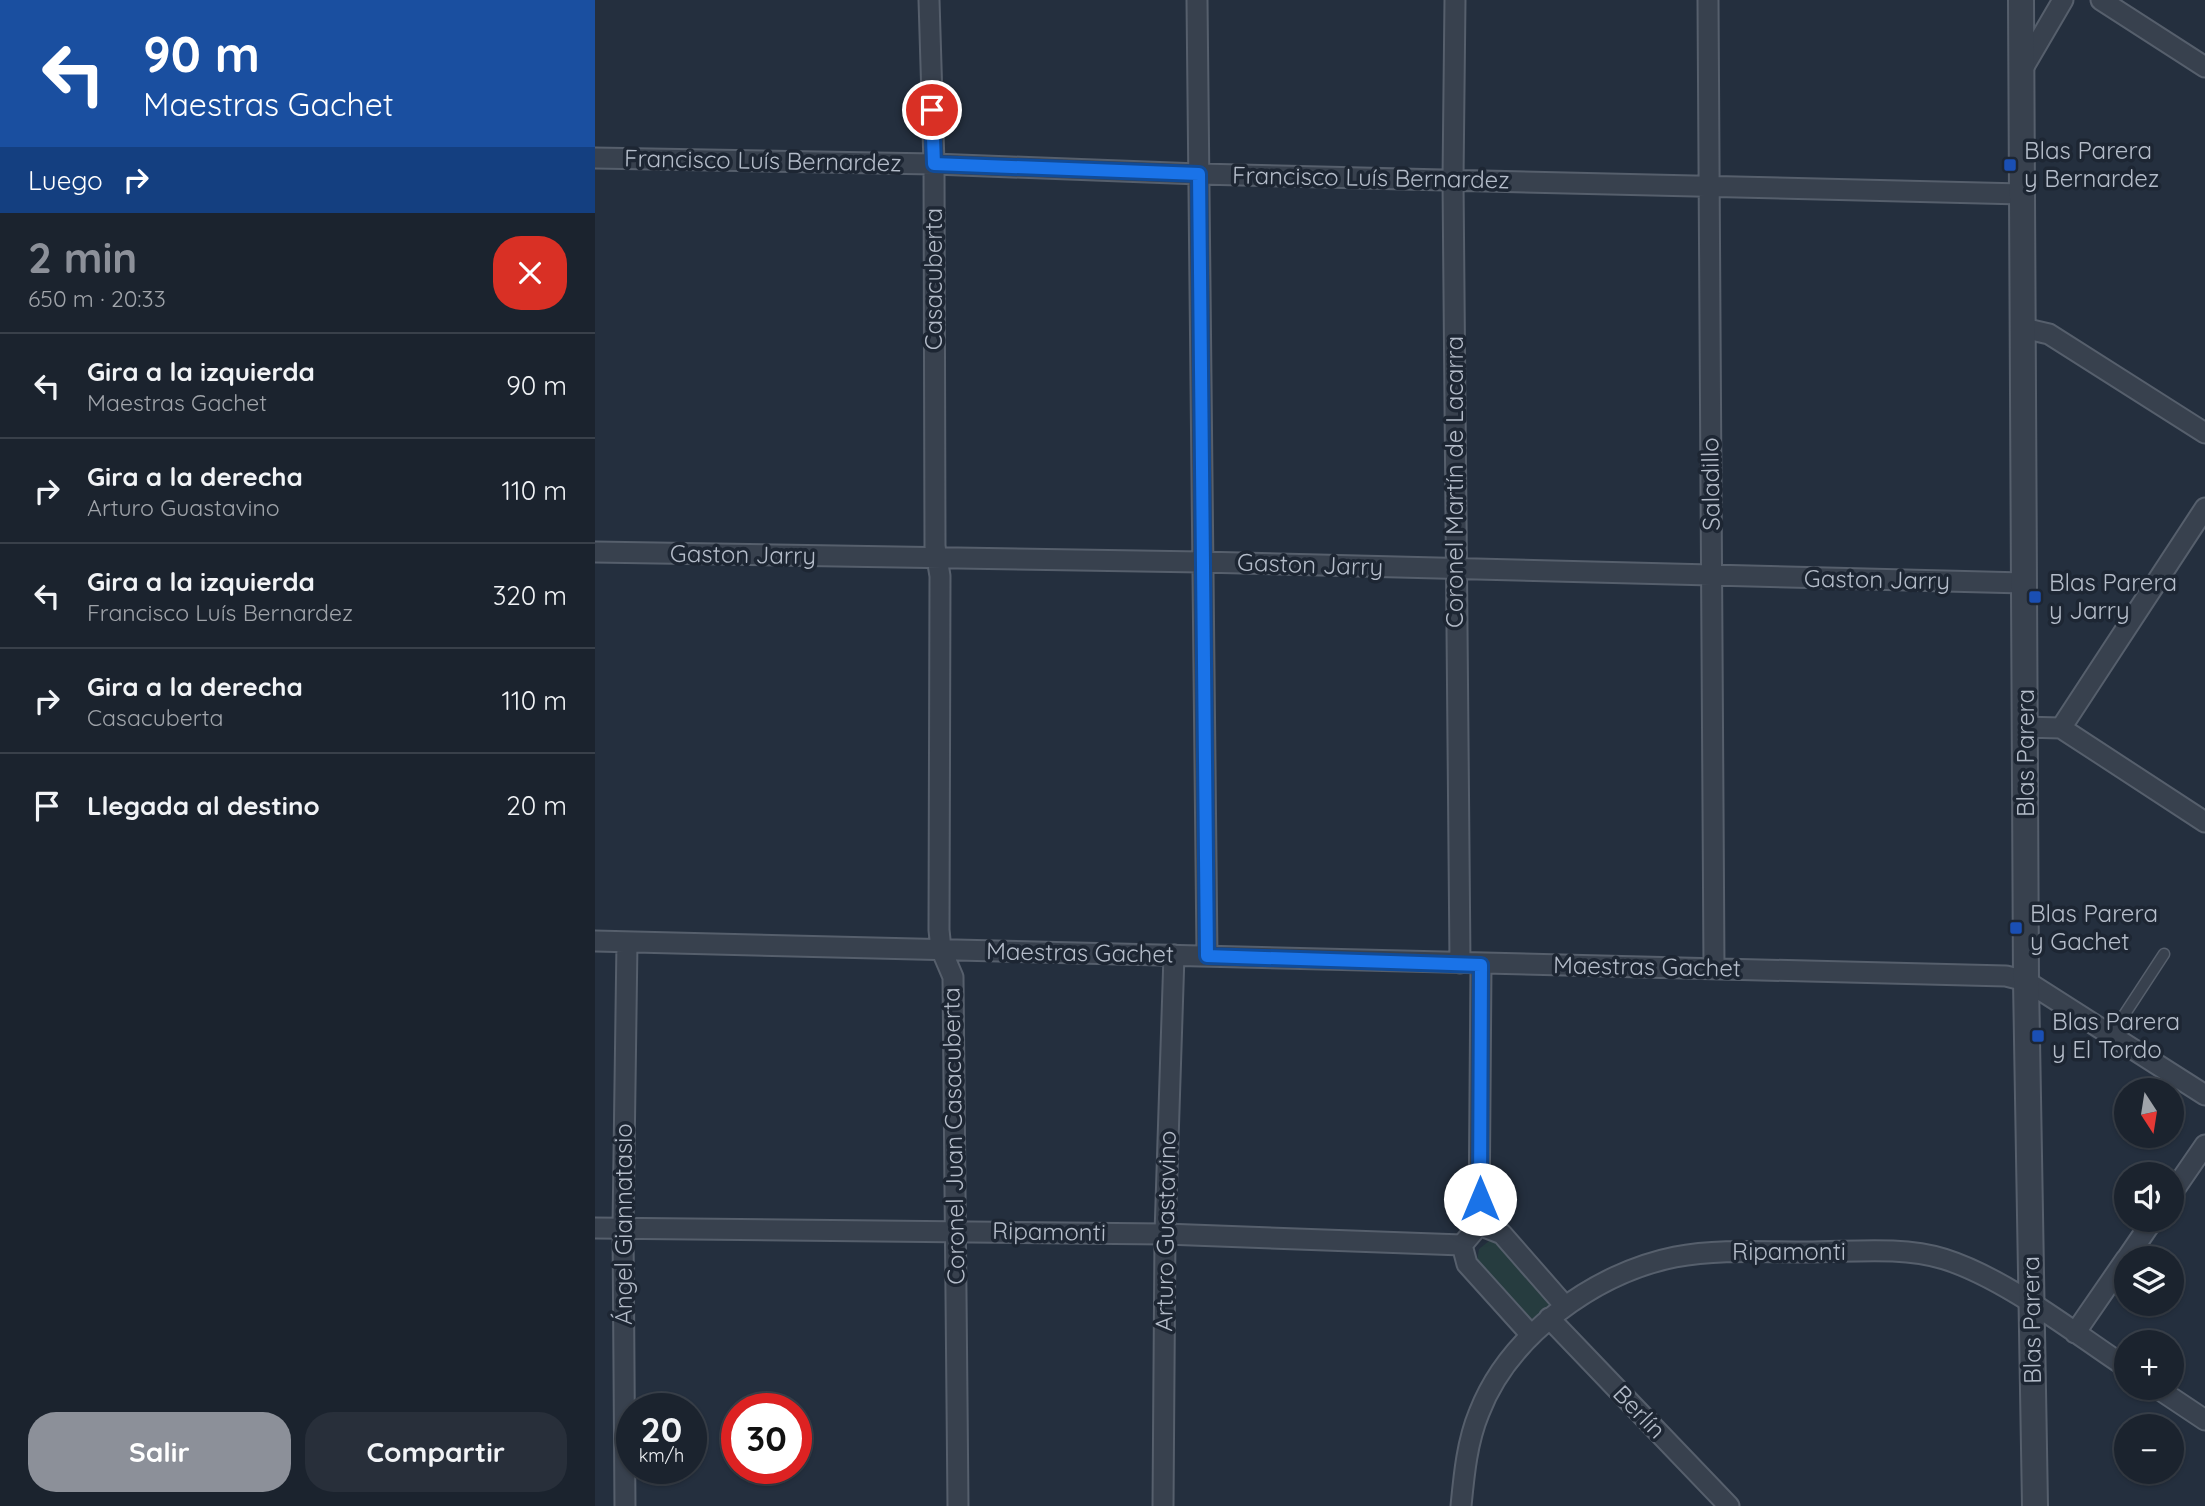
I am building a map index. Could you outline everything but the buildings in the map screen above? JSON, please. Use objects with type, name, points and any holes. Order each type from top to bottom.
[{"type":"street","name":"Casacuberta","points":[[929,0],[934,164],[936,558]]},
{"type":"street","points":[[1197,0],[1207,956]]},
{"type":"street","name":"Coronel Martín de Lacarra","points":[[1455,0],[1455,570],[1460,963]]},
{"type":"street","name":"Saladillo","points":[[1708,0],[1714,967]]},
{"type":"street","name":"Blas Parera","points":[[2021,0],[2027,727],[2026,981],[2035,1506]]},
{"type":"street","points":[[2022,70],[2063,0]]},
{"type":"street","points":[[2101,0],[2205,67]]},
{"type":"street","name":"Francisco Luís Bernardez","points":[[595,158],[934,164],[1199,174],[2022,194]]},
{"type":"street","points":[[2023,328],[2049,334],[2205,433]]},
{"type":"street","points":[[2061,728],[2205,509]]},
{"type":"street","name":"Gaston Jarry","points":[[595,552],[1201,562],[2024,583]]},
{"type":"street","name":"Coronel Juan Casacuberta","points":[[936,558],[940,576],[939,930],[941,949],[953,977],[958,1506]]},
{"type":"street","points":[[2027,727],[2061,728],[2205,822]]},
{"type":"street","name":"Maestras Gachet","points":[[595,941],[1481,965],[1714,967],[2005,976],[2026,981]]},
{"type":"street","name":"Ángel Giannatasio","points":[[625,1506],[623,1228],[627,942]]},
{"type":"street","name":"Arturo Guastavino","points":[[1163,1506],[1165,1234],[1174,955]]},
{"type":"street","points":[[1481,965],[1479,1225],[1462,1245],[1467,1264],[1531,1335]]},
{"type":"street","points":[[2026,981],[2205,1095]]},
{"type":"street","points":[[2184,1176],[2205,1145]]},
{"type":"street","points":[[1479,1225],[1502,1234],[1565,1306]]},
{"type":"street","name":"Ripamonti","points":[[595,1228],[1165,1234],[1462,1245]]},
{"type":"street","name":"Ripamonti","points":[[1549,1318],[1565,1306],[1651,1263],[1723,1251],[1910,1252],[1944,1259],[1966,1268],[2032,1306],[2114,1359]]},
{"type":"street","points":[[2075,1333],[2114,1278]]},
{"type":"street","points":[[1461,1506],[1466,1461],[1479,1412],[1508,1361],[1549,1318]]},
{"type":"street","name":"Berlín","points":[[1549,1318],[1729,1506]]},
{"type":"street","points":[[2175,1400],[2205,1420]]},
{"type":"lane","points":[[2111,1035],[2164,954]]},
{"type":"green space","points":[[1489,1241],[1495,1241],[1550,1299],[1549,1311],[1539,1319],[1526,1318],[1477,1261],[1479,1249]]},
{"type":"place","name":"Blas Parera y Bernardez","points":[[2010,165]]},
{"type":"place","name":"Blas Parera y Jarry","points":[[2035,597]]},
{"type":"place","name":"Blas Parera y Gachet","points":[[2016,928]]},
{"type":"place","name":"Blas Parera y El Tordo","points":[[2038,1036]]},
{"type":"route","points":[[932,110],[934,164],[1199,174],[1207,956],[1481,965],[1480,1199]]}]
